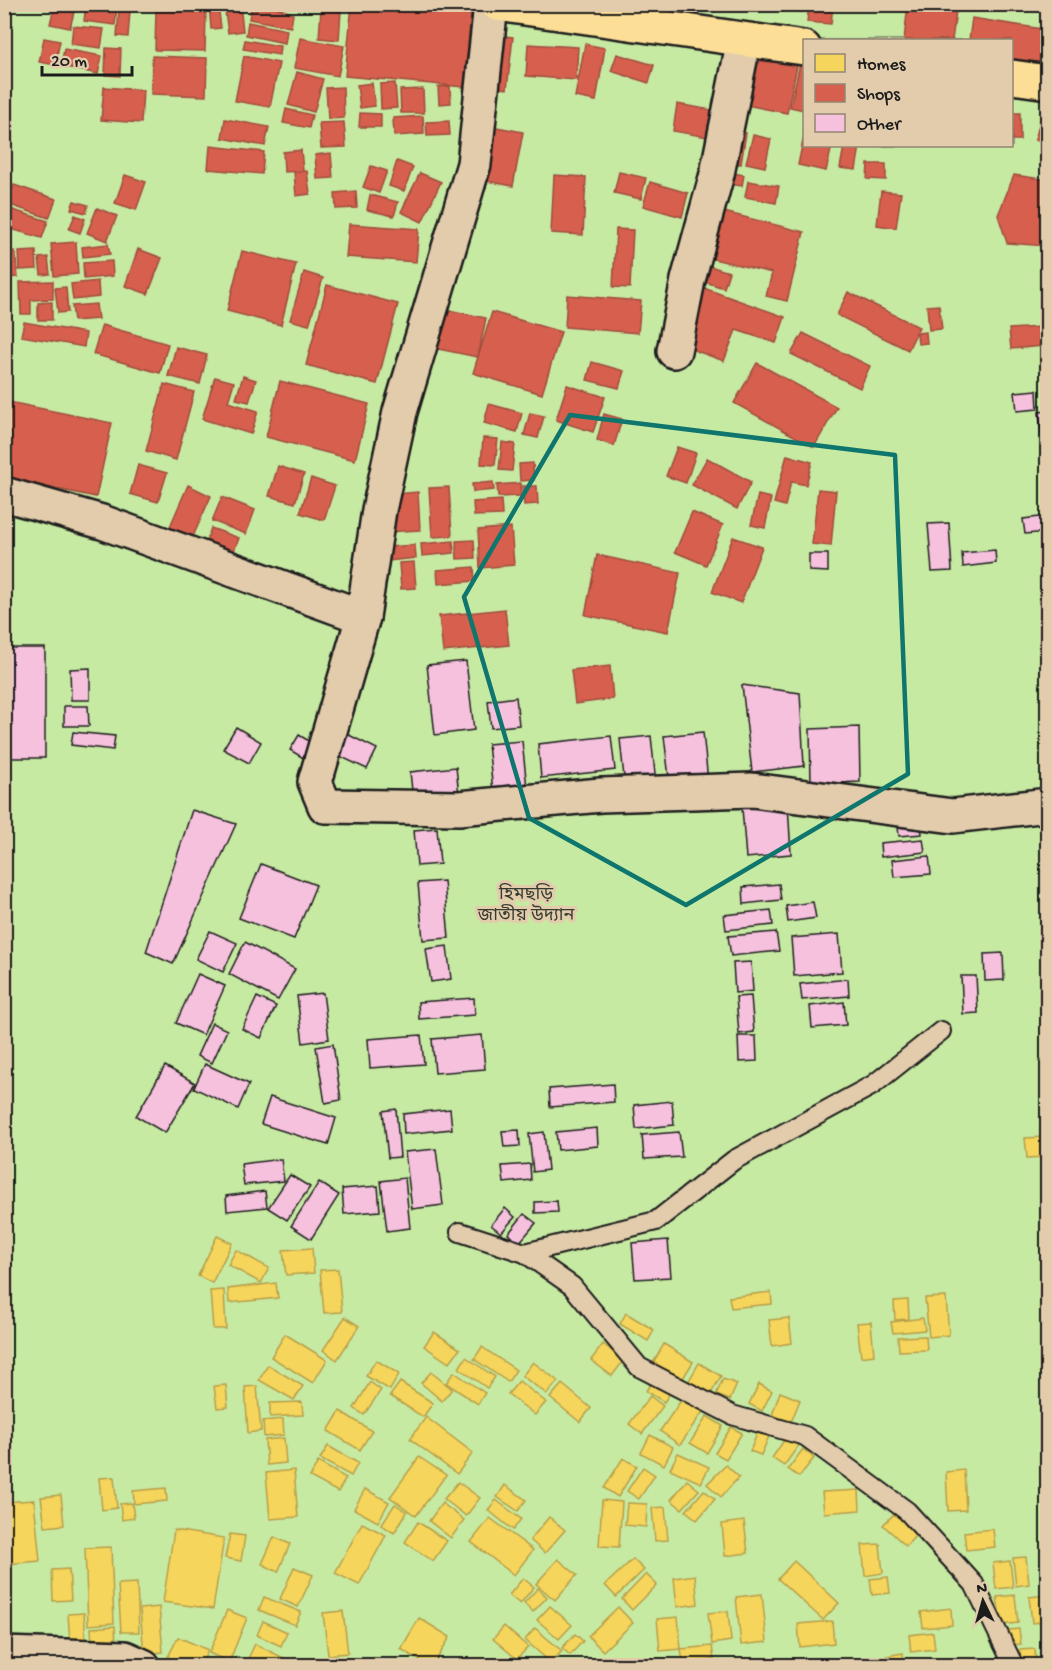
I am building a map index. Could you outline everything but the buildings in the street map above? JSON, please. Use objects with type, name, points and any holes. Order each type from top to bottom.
[{"type":"main road","points":[[518,6],[803,48]]},
{"type":"main road","points":[[1013,77],[1047,82]]},
{"type":"street","points":[[491,4],[474,164],[400,412],[379,510],[363,617],[315,782],[325,806],[459,808],[601,795],[752,790],[953,816],[1047,805]]},
{"type":"street","points":[[674,351],[688,280],[717,174],[744,40]]},
{"type":"street","points":[[4,494],[102,522],[363,617]]},
{"type":"street","points":[[4,1654],[125,1658],[143,1665]]},
{"type":"lane","points":[[525,1253],[656,1221],[734,1160],[873,1085],[941,1031]]},
{"type":"lane","points":[[460,1232],[525,1253],[572,1286],[639,1367],[732,1415],[805,1436],[907,1511],[974,1584],[1014,1665]]},
{"type":"highlighted area","points":[[570,415],[895,455],[908,774],[686,905],[529,818],[464,597]]},
{"type":"green space","name":"হিমছড়ি জাতীয় উদ্যান","points":[[5,5],[1047,5],[1047,1665],[5,1665]]}]
